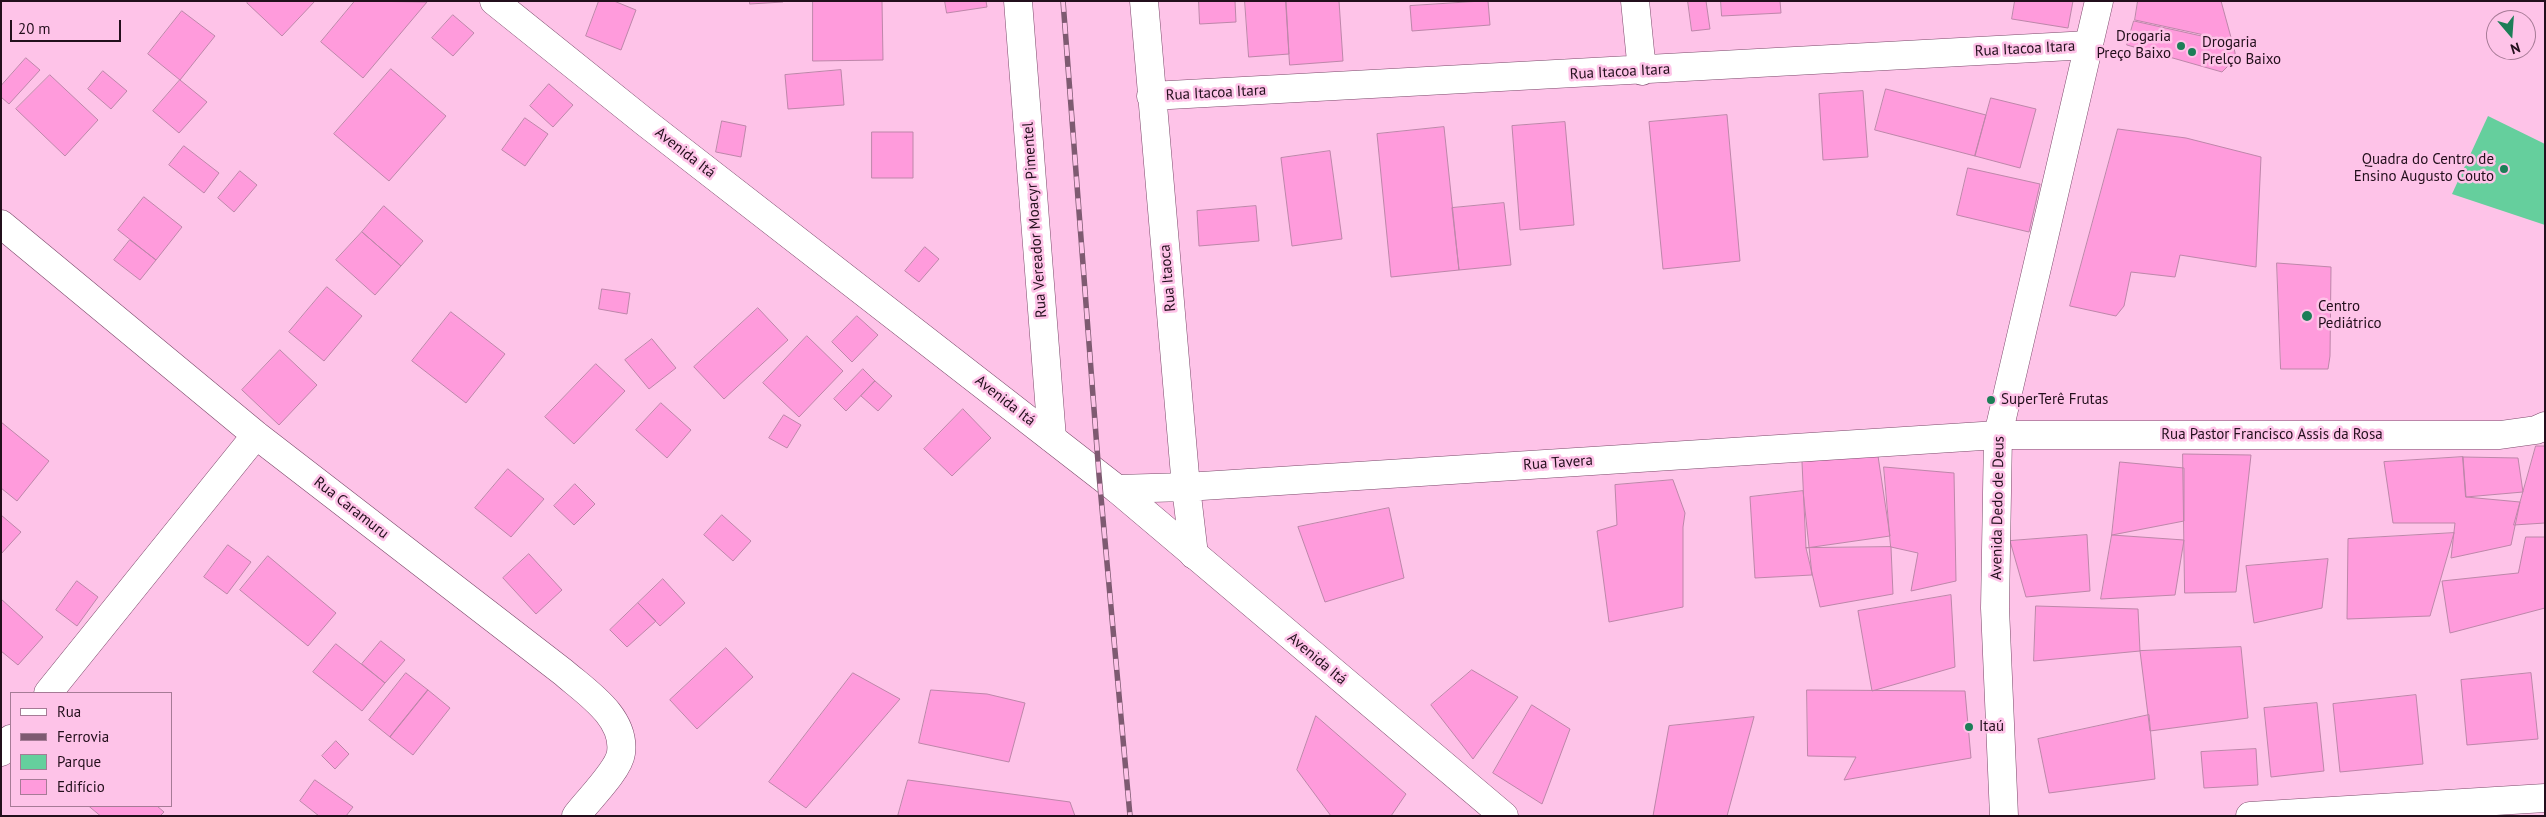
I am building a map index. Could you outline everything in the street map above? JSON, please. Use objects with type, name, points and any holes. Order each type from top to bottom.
[{"type":"street","name":"Avenida Itá","points":[[494,1],[646,122],[1117,489],[1504,816]]},
{"type":"street","name":"Rua Vereador Moacyr Pimentel","points":[[1018,1],[1052,438]]},
{"type":"street","name":"Rua Itaoca","points":[[1144,1],[1186,487],[1194,555]]},
{"type":"street","points":[[1635,1],[1642,71]]},
{"type":"street","name":"Avenida Dedo de Deus","points":[[2004,816],[1995,608],[1998,435],[2099,1]]},
{"type":"street","name":"Rua Itacoa Itara","points":[[1151,96],[1642,71],[2089,45]]},
{"type":"street","name":"Rua Caramuru","points":[[1,224],[256,435],[563,672],[604,708],[619,732],[621,754],[614,767],[576,816]]},
{"type":"street","name":"Rua Pastor Francisco Assis da Rosa","points":[[1998,435],[2500,435],[2536,430],[2545,426]]},
{"type":"street","points":[[49,692],[256,435]]},
{"type":"street","name":"Rua Tavera","points":[[1117,489],[1186,487],[1998,435]]},
{"type":"street","points":[[1,752],[10,741]]},
{"type":"street","points":[[2250,816],[2545,798]]},
{"type":"green space","name":"Quadra do Centro de Ensino Augusto Couto","points":[[2488,116],[2545,144],[2545,225],[2452,194]]},
{"type":"building","points":[[249,1],[315,1],[282,36],[247,3]]},
{"type":"building","points":[[355,1],[427,2],[363,78],[321,42]]},
{"type":"building","points":[[599,1],[614,1],[636,10],[621,50],[586,36]]},
{"type":"building","points":[[750,1],[783,1],[783,2],[750,4]]},
{"type":"building","points":[[813,1],[882,1],[883,60],[813,61]]},
{"type":"building","points":[[945,1],[986,1],[987,7],[947,13]]},
{"type":"building","points":[[1199,1],[1235,1],[1236,22],[1200,24]]},
{"type":"building","points":[[1245,1],[1286,1],[1289,54],[1249,57]]},
{"type":"building","points":[[1286,1],[1339,1],[1343,61],[1290,65]]},
{"type":"building","points":[[1488,1],[1490,25],[1412,31],[1410,6]]},
{"type":"building","points":[[1688,1],[1706,1],[1710,29],[1692,31]]},
{"type":"building","points":[[1721,1],[1780,1],[1781,13],[1722,16]]},
{"type":"building","points":[[2015,1],[2073,1],[2068,28],[2012,19]]},
{"type":"building","points":[[2138,1],[2221,1],[2232,41],[2135,20]]},
{"type":"building","points":[[182,11],[215,36],[180,80],[148,54]]},
{"type":"building","points":[[453,15],[474,33],[453,56],[432,38]]},
{"type":"building","name":"Drogaria Prelço Baixo","points":[[2134,21],[2233,43],[2236,58],[2222,72],[2127,45]]},
{"type":"building","points":[[26,58],[40,70],[9,104],[1,97],[1,86]]},
{"type":"building","points":[[391,69],[446,116],[389,181],[334,134]]},
{"type":"building","points":[[841,70],[844,105],[788,109],[785,75]]},
{"type":"building","points":[[103,71],[127,91],[111,109],[88,89]]},
{"type":"building","points":[[50,75],[98,120],[65,156],[16,109]]},
{"type":"building","points":[[180,80],[207,102],[179,133],[153,111]]},
{"type":"building","points":[[549,84],[573,105],[553,127],[530,106]]},
{"type":"building","points":[[1886,89],[1986,115],[1975,156],[1875,130]]},
{"type":"building","points":[[1863,91],[1868,157],[1823,160],[1819,94]]},
{"type":"building","points":[[1991,98],[2036,109],[2020,168],[1975,156]]},
{"type":"building","points":[[1727,115],[1740,261],[1663,269],[1649,122]]},
{"type":"building","points":[[525,118],[548,134],[525,166],[502,150]]},
{"type":"building","points":[[722,121],[746,126],[741,157],[716,152]]},
{"type":"building","points":[[1565,122],[1574,225],[1520,230],[1512,126]]},
{"type":"building","points":[[1444,127],[1459,270],[1391,277],[1377,134]]},
{"type":"building","points":[[2118,129],[2186,138],[2261,157],[2256,267],[2180,255],[2175,277],[2131,272],[2124,306],[2116,316],[2070,306]]},
{"type":"building","points":[[872,132],[913,132],[913,178],[872,178]]},
{"type":"building","points":[[184,146],[219,173],[204,193],[169,165]]},
{"type":"building","points":[[1330,151],[1342,239],[1292,246],[1281,158]]},
{"type":"building","points":[[1968,168],[2040,184],[2029,232],[1957,215]]},
{"type":"building","points":[[240,171],[257,185],[234,212],[218,198]]},
{"type":"building","points":[[144,197],[182,227],[156,260],[118,230]]},
{"type":"building","points":[[1504,203],[1511,265],[1459,270],[1452,208]]},
{"type":"building","points":[[384,206],[423,241],[401,266],[362,232]]},
{"type":"building","points":[[1256,206],[1259,241],[1199,246],[1197,211]]},
{"type":"building","points":[[362,232],[401,266],[375,295],[336,260]]},
{"type":"building","points":[[130,240],[156,260],[140,280],[114,260]]},
{"type":"building","points":[[925,247],[939,259],[919,282],[905,271]]},
{"type":"building","points":[[2277,263],[2331,267],[2330,356],[2328,369],[2281,369]]},
{"type":"building","points":[[327,287],[362,316],[324,361],[289,332]]},
{"type":"building","points":[[602,289],[630,293],[627,314],[599,309]]},
{"type":"building","points":[[758,308],[788,340],[724,399],[694,367]]},
{"type":"building","points":[[451,312],[505,354],[466,403],[412,361]]},
{"type":"building","points":[[857,316],[878,335],[852,362],[832,342]]},
{"type":"building","points":[[807,336],[843,371],[799,417],[763,383]]},
{"type":"building","points":[[652,339],[676,368],[649,389],[625,360]]},
{"type":"building","points":[[280,350],[317,385],[279,425],[242,390]]},
{"type":"building","points":[[596,364],[625,391],[574,444],[545,417]]},
{"type":"building","points":[[863,369],[875,381],[846,411],[834,399]]},
{"type":"building","points":[[875,381],[892,396],[878,411],[861,396]]},
{"type":"building","points":[[661,403],[691,430],[667,458],[636,430]]},
{"type":"building","points":[[963,409],[991,438],[952,476],[924,449]]},
{"type":"building","points":[[784,415],[801,425],[787,448],[769,438]]},
{"type":"building","points":[[1,422],[49,461],[17,501],[1,488]]},
{"type":"building","points":[[2536,446],[2545,446],[2545,523],[2514,525]]},
{"type":"building","points":[[2183,454],[2251,455],[2236,592],[2185,593]]},
{"type":"building","points":[[1878,456],[1890,536],[1806,548],[1802,462]]},
{"type":"building","points":[[2463,457],[2466,497],[2520,502],[2511,545],[2451,558],[2455,523],[2393,523],[2384,462]]},
{"type":"building","points":[[2463,457],[2518,458],[2523,492],[2466,497]]},
{"type":"building","points":[[2120,462],[2184,468],[2184,521],[2112,535]]},
{"type":"building","points":[[1884,467],[1954,473],[1956,581],[1911,591],[1918,553],[1891,547]]},
{"type":"building","points":[[508,469],[544,499],[511,537],[475,508]]},
{"type":"building","points":[[1673,480],[1685,513],[1683,527],[1683,607],[1609,622],[1597,531],[1617,525],[1615,485]]},
{"type":"building","points":[[575,484],[595,504],[574,525],[554,506]]},
{"type":"building","points":[[1803,491],[1812,575],[1755,578],[1750,497]]},
{"type":"building","points":[[1389,508],[1404,578],[1325,602],[1298,527]]},
{"type":"building","points":[[1,515],[21,532],[1,554]]},
{"type":"building","points":[[722,515],[751,541],[733,561],[704,535]]},
{"type":"building","points":[[2454,533],[2430,616],[2347,619],[2348,539]]},
{"type":"building","points":[[2087,535],[2090,591],[2026,597],[2010,541]]},
{"type":"building","points":[[2112,535],[2184,540],[2175,595],[2101,599]]},
{"type":"building","points":[[2526,537],[2545,537],[2545,608],[2450,633],[2442,581],[2518,573]]},
{"type":"building","points":[[228,545],[251,562],[227,594],[204,577]]},
{"type":"building","points":[[1891,547],[1893,594],[1820,607],[1806,548]]},
{"type":"building","points":[[529,554],[562,590],[536,614],[503,578]]},
{"type":"building","points":[[268,556],[336,613],[308,646],[240,590]]},
{"type":"building","points":[[2328,559],[2322,608],[2254,623],[2246,566]]},
{"type":"building","points":[[663,579],[685,603],[660,626],[638,603]]},
{"type":"building","points":[[77,581],[98,597],[77,626],[56,610]]},
{"type":"building","points":[[1951,595],[1955,667],[1872,691],[1858,611]]},
{"type":"building","points":[[1,599],[43,637],[18,665],[1,651]]},
{"type":"building","points":[[638,603],[656,621],[627,647],[610,630]]},
{"type":"building","points":[[2036,606],[2138,609],[2140,651],[2034,661]]},
{"type":"building","points":[[381,641],[405,660],[385,683],[362,664]]},
{"type":"building","points":[[336,644],[385,683],[362,711],[313,672]]},
{"type":"building","points":[[2241,647],[2248,718],[2150,731],[2140,651]]},
{"type":"building","points":[[726,648],[753,677],[697,729],[670,700]]},
{"type":"building","points":[[1472,670],[1518,697],[1473,759],[1431,705]]},
{"type":"building","points":[[406,673],[428,690],[390,737],[369,720]]},
{"type":"building","points":[[853,673],[900,699],[806,808],[769,782]]},
{"type":"building","points":[[2531,673],[2538,739],[2467,745],[2461,680]]},
{"type":"building","points":[[428,690],[450,708],[413,755],[390,737]]},
{"type":"building","points":[[931,690],[987,694],[1025,703],[1009,762],[919,743]]},
{"type":"building","points":[[1807,690],[1965,691],[1971,758],[1844,780],[1856,757],[1808,756]]},
{"type":"building","points":[[2416,695],[2423,764],[2340,772],[2333,704]]},
{"type":"building","points":[[2317,703],[2324,771],[2271,777],[2264,708]]},
{"type":"building","points":[[1532,705],[1570,729],[1542,804],[1493,773]]},
{"type":"building","points":[[2149,715],[2155,779],[2049,793],[2038,739]]},
{"type":"building","points":[[1316,716],[1406,794],[1391,816],[1331,816],[1297,770]]},
{"type":"building","points":[[1754,717],[1727,816],[1653,816],[1669,726]]},
{"type":"building","points":[[336,741],[349,754],[335,769],[322,756]]},
{"type":"building","points":[[2256,749],[2258,785],[2204,788],[2201,752]]},
{"type":"building","points":[[315,780],[353,807],[346,816],[319,816],[300,801]]},
{"type":"building","points":[[908,780],[1070,802],[1075,816],[898,816]]},
{"type":"building","points":[[90,807],[158,807],[164,812],[160,816],[101,816]]},
{"type":"railway","points":[[1063,1],[1099,475],[1130,816]]},
{"type":"place","name":"Drogaria Preço Baixo","points":[[2181,46]]},
{"type":"place","name":"Drogaria Prelço Baixo","points":[[2192,52]]},
{"type":"place","name":"Quadra do Centro de Ensino Augusto Couto","points":[[2504,169]]},
{"type":"place","name":"Centro Pediátrico","points":[[2307,316]]},
{"type":"place","name":"SuperTerê Frutas","points":[[1991,400]]},
{"type":"place","name":"Itaú","points":[[1969,727]]}]
